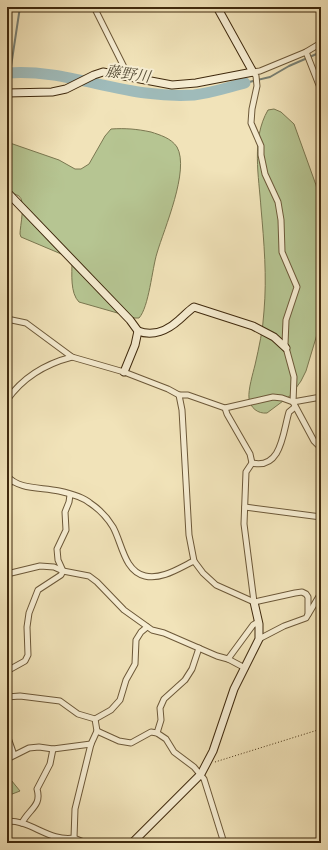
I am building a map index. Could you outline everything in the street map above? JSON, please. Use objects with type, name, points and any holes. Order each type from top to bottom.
[{"type":"street","points":[[94,7],[114,46],[127,76]]},
{"type":"street","points":[[217,7],[256,76],[257,86],[252,109],[251,123],[261,146],[261,155],[265,174],[278,202],[281,220],[282,252],[296,287],[286,320],[285,344],[294,378],[294,404],[314,441],[321,448]]},
{"type":"street","points":[[7,92],[52,92],[76,84],[94,74],[103,72],[172,85],[196,83],[260,71],[306,52],[321,43]]},
{"type":"street","points":[[306,52],[321,90]]},
{"type":"street","points":[[7,192],[130,320],[138,331],[146,334],[156,333],[180,320],[189,310],[194,307],[253,326],[274,337],[286,348]]},
{"type":"street","points":[[7,319],[26,324],[72,357],[124,372],[168,389],[179,396],[188,395],[225,408],[273,397],[282,398],[294,404],[321,397]]},
{"type":"street","points":[[124,372],[135,345],[138,331]]},
{"type":"street","points":[[7,400],[15,388],[42,368],[54,362],[72,357]]},
{"type":"street","points":[[179,396],[182,410],[188,535],[194,561],[203,573],[216,585],[254,602],[286,594],[302,592],[308,597],[308,614]]},
{"type":"street","points":[[252,463],[258,465],[269,461],[278,450],[284,439],[289,412],[294,404]]},
{"type":"street","points":[[132,843],[201,774],[208,762],[229,703],[259,639],[258,622],[244,524],[246,507],[246,472],[252,463],[250,454],[225,408]]},
{"type":"street","points":[[7,476],[11,481],[22,485],[59,491],[81,497],[89,502],[108,519],[114,529],[125,558],[137,573],[145,576],[160,577],[194,561]]},
{"type":"street","points":[[7,487],[11,481]]},
{"type":"street","points":[[63,571],[58,560],[57,549],[66,530],[65,512],[70,495]]},
{"type":"street","points":[[246,507],[321,517]]},
{"type":"street","points":[[7,574],[40,566],[54,567],[63,571],[89,576],[97,582],[124,610],[152,630],[164,633],[217,656],[228,659],[245,668]]},
{"type":"street","points":[[7,670],[25,661],[28,655],[27,627],[29,613],[38,590],[61,575],[63,571]]},
{"type":"street","points":[[259,639],[284,626],[306,618],[321,593]]},
{"type":"street","points":[[228,659],[253,625],[258,622]]},
{"type":"street","points":[[7,697],[20,696],[60,701],[78,714],[95,719],[111,710],[120,700],[126,680],[135,664],[136,640],[141,632],[147,627]]},
{"type":"street","points":[[157,732],[161,720],[160,708],[164,699],[185,680],[192,669],[198,648]]},
{"type":"street","points":[[74,838],[75,809],[90,744],[97,731],[95,719]]},
{"type":"street","points":[[97,731],[119,741],[131,743],[152,732],[157,732],[166,738],[174,752],[194,767],[204,779],[224,843]]},
{"type":"street","points":[[7,735],[14,755]]},
{"type":"street","points":[[7,759],[29,748],[39,747],[53,749],[90,744]]},
{"type":"street","points":[[22,822],[37,802],[39,796],[37,789],[38,784],[50,764],[53,749]]},
{"type":"street","points":[[7,821],[22,822],[47,834],[74,838],[86,843]]},
{"type":"path","points":[[208,762],[217,762],[321,729]]},
{"type":"green space","points":[[274,109],[281,112],[294,124],[316,185],[321,207],[321,321],[306,371],[301,381],[291,395],[267,413],[264,413],[255,410],[251,405],[249,395],[262,332],[265,298],[265,260],[257,158],[259,133],[268,110]]},
{"type":"green space","points":[[111,129],[136,129],[162,136],[175,144],[180,157],[180,170],[174,200],[155,260],[145,305],[139,318],[79,302],[74,294],[72,261],[66,256],[21,237],[21,199],[18,195],[7,192],[7,142],[59,160],[75,169],[81,169],[89,164],[105,136]]},
{"type":"green space","points":[[7,775],[20,791],[7,796]]},
{"type":"waterway","points":[[10,73],[20,7]]},
{"type":"waterway","points":[[245,83],[270,77],[289,66],[321,52]]},
{"type":"waterway","name":"藤野川","points":[[7,73],[25,72],[59,76],[128,90],[170,95],[200,94],[245,83]]}]
